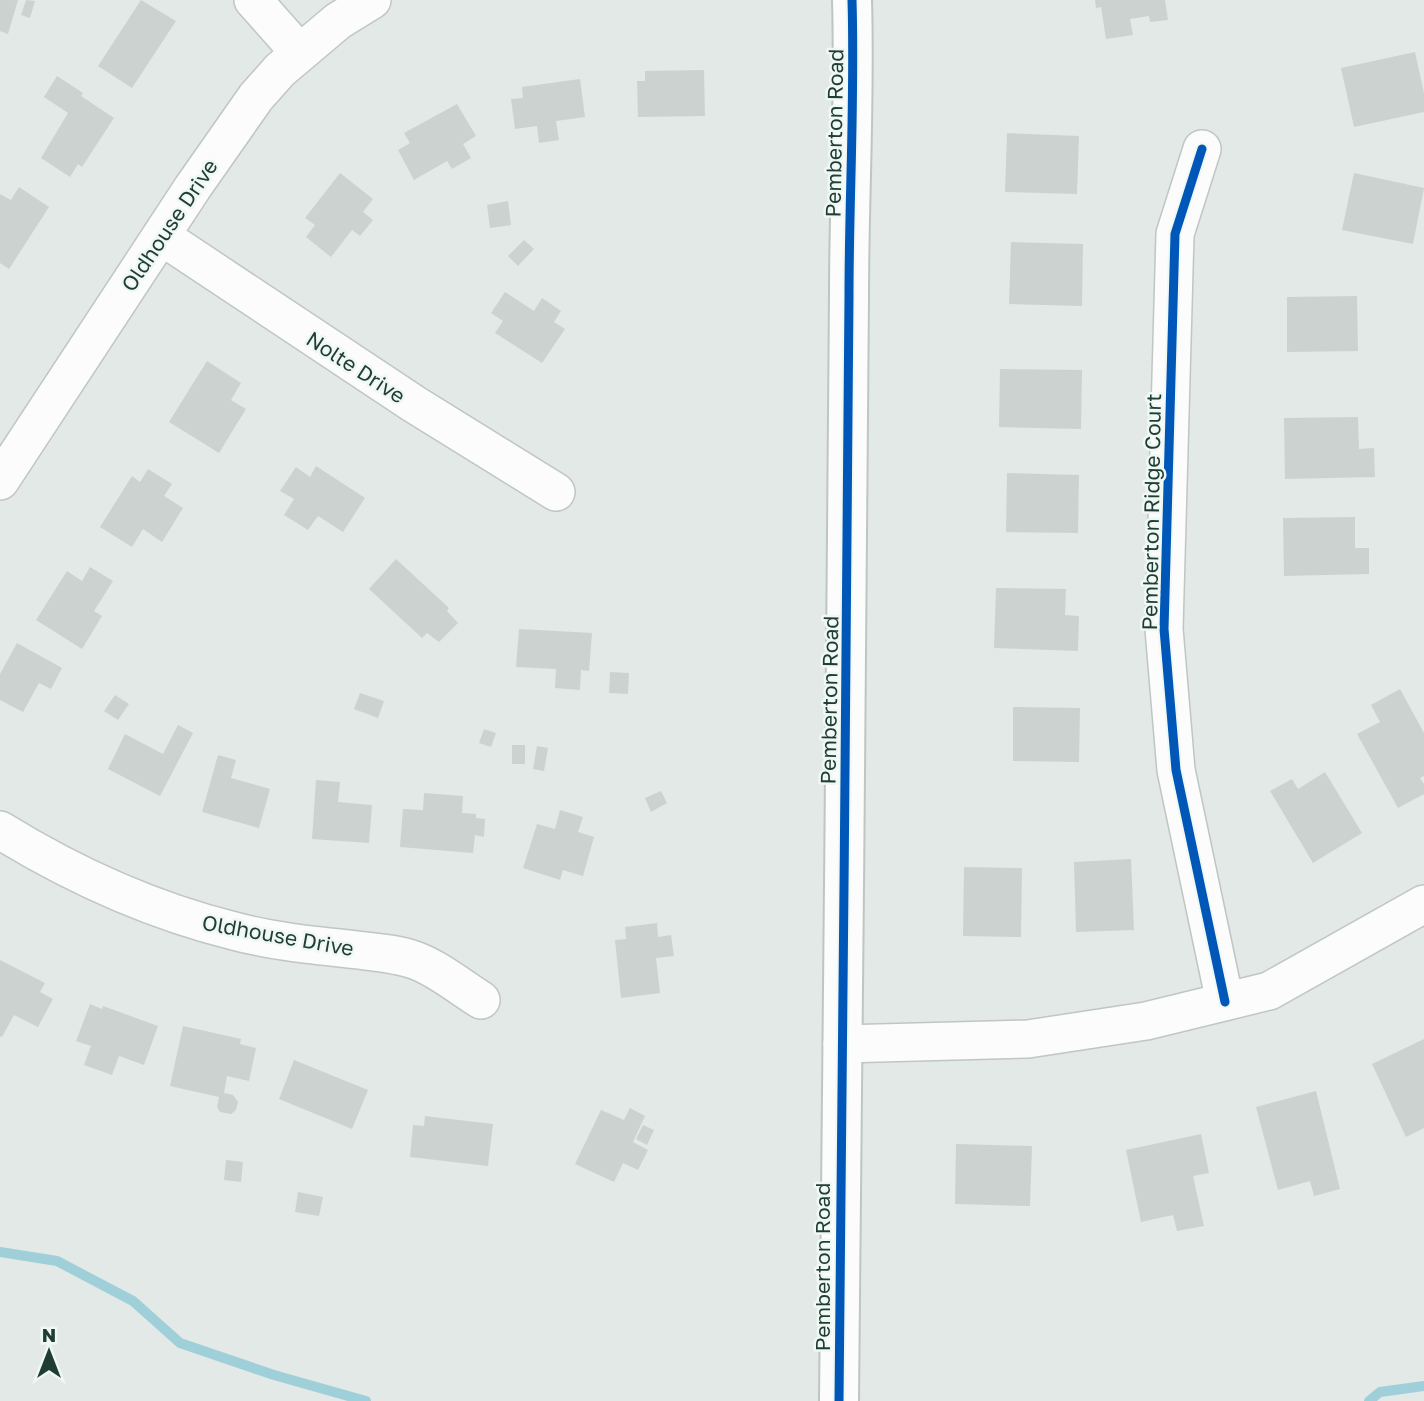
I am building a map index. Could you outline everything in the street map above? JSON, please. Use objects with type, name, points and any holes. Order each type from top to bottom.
[{"type":"street","points":[[253,0],[300,54]]},
{"type":"street","name":"Oldhouse Drive","points":[[0,481],[256,97],[279,70],[338,21],[372,0]]},
{"type":"street","name":"Pemberton Road","points":[[839,1401],[849,524],[849,251],[854,98],[852,0]]},
{"type":"street","name":"Pemberton Ridge Court","points":[[1202,149],[1175,234],[1164,629],[1176,770],[1225,1002]]},
{"type":"street","name":"Nolte Drive","points":[[161,236],[402,397],[556,492]]},
{"type":"street","name":"Oldhouse Drive","points":[[0,830],[90,881],[166,912],[236,932],[414,960],[431,967],[481,1000]]},
{"type":"street","points":[[842,1044],[1028,1039],[1146,1021],[1225,1002],[1269,991],[1424,904]]},
{"type":"building","points":[[0,0],[18,0],[8,34],[0,31]]},
{"type":"building","points":[[26,0],[35,1],[30,18],[21,15]]},
{"type":"building","points":[[141,0],[176,21],[132,88],[98,66]]},
{"type":"building","points":[[1095,0],[1165,0],[1168,20],[1150,22],[1149,16],[1130,19],[1133,35],[1106,39],[1101,7],[1096,8]]},
{"type":"building","points":[[1415,52],[1424,93],[1424,112],[1354,127],[1341,68]]},
{"type":"building","points":[[704,70],[705,116],[638,117],[637,81],[645,81],[645,71]]},
{"type":"building","points":[[57,76],[114,118],[82,167],[78,164],[70,177],[41,158],[68,113],[44,97]]},
{"type":"building","points":[[580,79],[585,117],[556,121],[559,140],[539,143],[537,126],[515,129],[511,99],[523,98],[522,87]]},
{"type":"building","points":[[457,104],[476,136],[463,144],[471,158],[452,169],[447,161],[414,180],[398,150],[410,143],[404,133]]},
{"type":"building","points":[[1007,133],[1079,136],[1077,194],[1005,192]]},
{"type":"building","points":[[340,173],[373,199],[363,212],[373,220],[360,236],[352,230],[331,257],[306,237],[315,225],[305,218]]},
{"type":"building","points":[[1354,173],[1424,188],[1413,244],[1342,230]]},
{"type":"building","points":[[19,187],[49,207],[9,269],[0,263],[0,194],[11,200]]},
{"type":"building","points":[[508,201],[511,225],[490,228],[487,205]]},
{"type":"building","points":[[524,240],[534,249],[518,266],[508,256]]},
{"type":"building","points":[[1011,242],[1083,244],[1082,306],[1009,304]]},
{"type":"building","points":[[505,292],[534,311],[542,298],[561,311],[554,322],[565,329],[542,363],[495,333],[503,321],[491,313]]},
{"type":"building","points":[[1357,296],[1358,351],[1287,352],[1287,297]]},
{"type":"building","points":[[207,361],[241,383],[231,400],[246,409],[219,453],[169,422]]},
{"type":"building","points":[[1000,369],[1082,370],[1081,429],[999,427]]},
{"type":"building","points":[[1358,417],[1359,449],[1374,448],[1375,477],[1285,479],[1284,418]]},
{"type":"building","points":[[316,466],[365,498],[343,532],[318,516],[308,530],[284,515],[294,499],[280,491],[296,467],[310,477]]},
{"type":"building","points":[[148,469],[172,484],[164,496],[183,508],[162,542],[143,529],[132,547],[100,527],[132,476],[140,482]]},
{"type":"building","points":[[1007,473],[1079,475],[1078,533],[1006,532]]},
{"type":"building","points":[[1355,517],[1355,548],[1369,548],[1369,574],[1284,576],[1283,518]]},
{"type":"building","points":[[396,559],[449,608],[447,611],[458,623],[439,642],[427,633],[422,638],[369,589]]},
{"type":"building","points":[[90,567],[113,581],[94,611],[102,616],[82,649],[36,620],[67,571],[82,581]]},
{"type":"building","points":[[996,588],[1066,589],[1065,615],[1079,616],[1078,651],[994,648]]},
{"type":"building","points":[[519,629],[592,633],[589,671],[581,670],[580,690],[555,688],[556,669],[516,667]]},
{"type":"building","points":[[17,643],[62,668],[51,689],[39,683],[23,712],[0,700],[0,674]]},
{"type":"building","points":[[610,672],[629,673],[628,694],[609,693]]},
{"type":"building","points":[[1400,689],[1424,733],[1424,776],[1420,778],[1424,784],[1424,794],[1398,808],[1357,734],[1380,722],[1371,705]]},
{"type":"building","points":[[360,693],[384,701],[378,718],[354,709]]},
{"type":"building","points":[[115,695],[129,704],[118,720],[104,711]]},
{"type":"building","points":[[1013,707],[1080,708],[1079,762],[1013,761]]},
{"type":"building","points":[[178,725],[193,733],[160,796],[108,769],[125,734],[163,754]]},
{"type":"building","points":[[484,729],[496,733],[491,747],[479,743]]},
{"type":"building","points":[[512,745],[525,745],[525,764],[512,764]]},
{"type":"building","points":[[537,746],[548,748],[544,771],[533,769]]},
{"type":"building","points":[[218,755],[236,760],[231,778],[270,789],[259,828],[202,812]]},
{"type":"building","points":[[1325,772],[1362,833],[1313,863],[1270,791],[1292,779],[1298,789]]},
{"type":"building","points":[[316,780],[340,782],[338,802],[372,805],[369,843],[312,839]]},
{"type":"building","points":[[661,791],[667,803],[651,812],[645,798]]},
{"type":"building","points":[[424,793],[463,796],[462,813],[476,814],[476,818],[485,819],[484,837],[475,835],[473,853],[400,847],[403,809],[423,810]]},
{"type":"building","points":[[560,810],[583,817],[578,832],[594,837],[583,876],[563,870],[560,880],[523,868],[537,824],[555,829]]},
{"type":"building","points":[[1131,859],[1134,930],[1076,932],[1074,862]]},
{"type":"building","points":[[964,867],[1022,868],[1021,937],[963,936]]},
{"type":"building","points":[[657,923],[658,937],[671,935],[674,956],[656,958],[660,993],[621,998],[615,940],[626,939],[625,927]]},
{"type":"building","points":[[0,960],[45,983],[40,992],[53,999],[38,1027],[14,1015],[2,1037],[0,1036]]},
{"type":"building","points":[[90,1004],[158,1026],[144,1065],[119,1056],[112,1075],[84,1065],[91,1046],[76,1041]]},
{"type":"building","points":[[183,1026],[241,1039],[240,1044],[256,1048],[249,1081],[227,1076],[224,1093],[233,1095],[238,1102],[236,1110],[231,1114],[220,1112],[217,1107],[219,1097],[170,1086]]},
{"type":"building","points":[[1424,1039],[1424,1128],[1406,1137],[1372,1064]]},
{"type":"building","points":[[294,1060],[368,1090],[352,1129],[279,1099]]},
{"type":"building","points":[[1316,1091],[1340,1189],[1314,1196],[1310,1181],[1278,1190],[1256,1107]]},
{"type":"building","points":[[630,1108],[645,1116],[633,1142],[648,1150],[638,1170],[623,1163],[614,1182],[575,1164],[601,1110],[624,1120]]},
{"type":"building","points":[[425,1116],[493,1124],[488,1166],[410,1157],[413,1125],[424,1126]]},
{"type":"building","points":[[643,1125],[654,1130],[647,1145],[636,1139]]},
{"type":"building","points":[[1201,1134],[1209,1173],[1193,1176],[1204,1226],[1177,1231],[1173,1215],[1141,1222],[1126,1150]]},
{"type":"building","points":[[956,1144],[1032,1146],[1030,1206],[955,1204]]},
{"type":"building","points":[[226,1160],[243,1162],[241,1182],[224,1180]]},
{"type":"building","points":[[298,1192],[323,1197],[319,1216],[295,1212]]},
{"type":"waterway","points":[[0,1252],[57,1261],[133,1301],[180,1343],[274,1375],[366,1401]]},
{"type":"waterway","points":[[1369,1401],[1380,1392],[1424,1386]]},
{"type":"cycle path","points":[[839,1401],[852,0]]},
{"type":"cycle path","points":[[1202,149],[1175,234],[1164,629],[1176,770],[1225,1002]]}]
